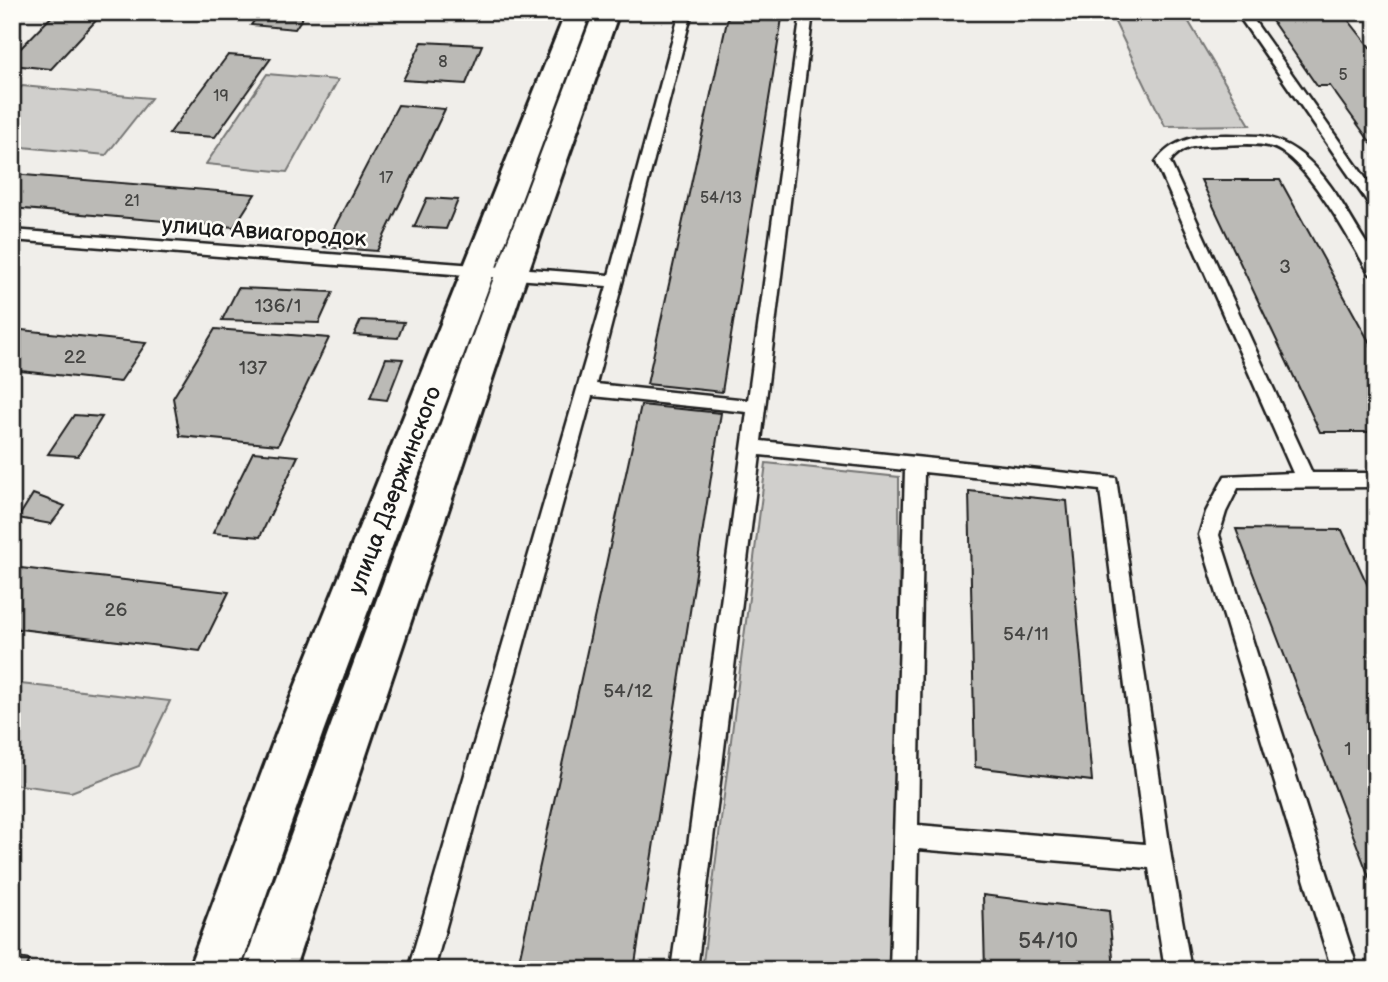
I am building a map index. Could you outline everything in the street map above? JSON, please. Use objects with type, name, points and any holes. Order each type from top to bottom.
[{"type":"main road","name":"улица Дзержинского","points":[[268,970],[579,12]]},
{"type":"main road","name":"улица Дзержинского","points":[[214,970],[300,732],[607,12]]},
{"type":"lane","points":[[421,970],[616,281],[686,12]]},
{"type":"lane","points":[[684,970],[807,12]]},
{"type":"lane","points":[[1242,12],[1376,204]]},
{"type":"lane","points":[[1306,481],[1163,162],[1171,149],[1191,141],[1257,141],[1284,146],[1301,158],[1369,250],[1376,270]]},
{"type":"lane","name":"улица Авиагородок","points":[[12,235],[616,281]]},
{"type":"lane","points":[[584,389],[757,407]]},
{"type":"lane","points":[[752,447],[1109,483],[1158,857],[1178,970]]},
{"type":"lane","points":[[903,970],[915,464]]},
{"type":"lane","points":[[1345,970],[1209,535],[1216,512],[1232,481],[1376,480]]},
{"type":"lane","points":[[906,836],[1158,857]]},
{"type":"shaded area","points":[[1110,12],[1183,12],[1250,125],[1165,126]]},
{"type":"shaded area","points":[[267,74],[338,80],[287,172],[206,164]]},
{"type":"shaded area","points":[[22,86],[151,98],[106,155],[12,146],[12,96]]},
{"type":"shaded area","points":[[766,463],[899,477],[900,970],[702,970]]},
{"type":"shaded area","points":[[12,683],[170,701],[139,766],[71,792],[12,784]]},
{"type":"building","points":[[56,12],[104,12],[51,69],[12,65],[12,57]]},
{"type":"building","points":[[261,12],[306,12],[295,29],[251,25]]},
{"type":"building","points":[[729,12],[783,12],[722,392],[647,384]]},
{"type":"building","points":[[1266,12],[1342,12],[1376,55],[1376,150],[1330,86],[1317,86]]},
{"type":"building","points":[[422,42],[482,45],[466,84],[403,80]]},
{"type":"building","points":[[228,55],[271,58],[215,137],[169,134]]},
{"type":"building","points":[[398,105],[445,109],[377,251],[324,247]]},
{"type":"building","points":[[12,174],[255,194],[234,227],[12,208]]},
{"type":"building","points":[[1201,180],[1280,180],[1376,354],[1376,432],[1320,432]]},
{"type":"building","points":[[427,198],[458,200],[446,229],[414,227]]},
{"type":"building","points":[[238,288],[333,292],[319,323],[222,320]]},
{"type":"building","points":[[361,320],[404,322],[398,338],[354,335]]},
{"type":"building","points":[[12,329],[146,343],[120,382],[12,370]]},
{"type":"building","points":[[215,329],[329,338],[278,445],[180,436],[173,398]]},
{"type":"building","points":[[386,358],[403,359],[387,400],[370,398]]},
{"type":"building","points":[[641,405],[721,413],[634,970],[517,970]]},
{"type":"building","points":[[74,415],[102,417],[78,456],[48,454]]},
{"type":"building","points":[[253,452],[298,456],[260,537],[213,533]]},
{"type":"building","points":[[969,491],[1067,501],[1092,781],[975,767]]},
{"type":"building","points":[[33,494],[65,506],[51,524],[18,518]]},
{"type":"building","points":[[1236,529],[1342,530],[1376,603],[1376,895]]},
{"type":"building","points":[[12,567],[229,592],[200,651],[12,628]]},
{"type":"building","points":[[983,895],[1109,911],[1114,970],[985,970]]},
{"type":"building","points":[[12,957],[30,960],[25,970],[12,970]]}]
